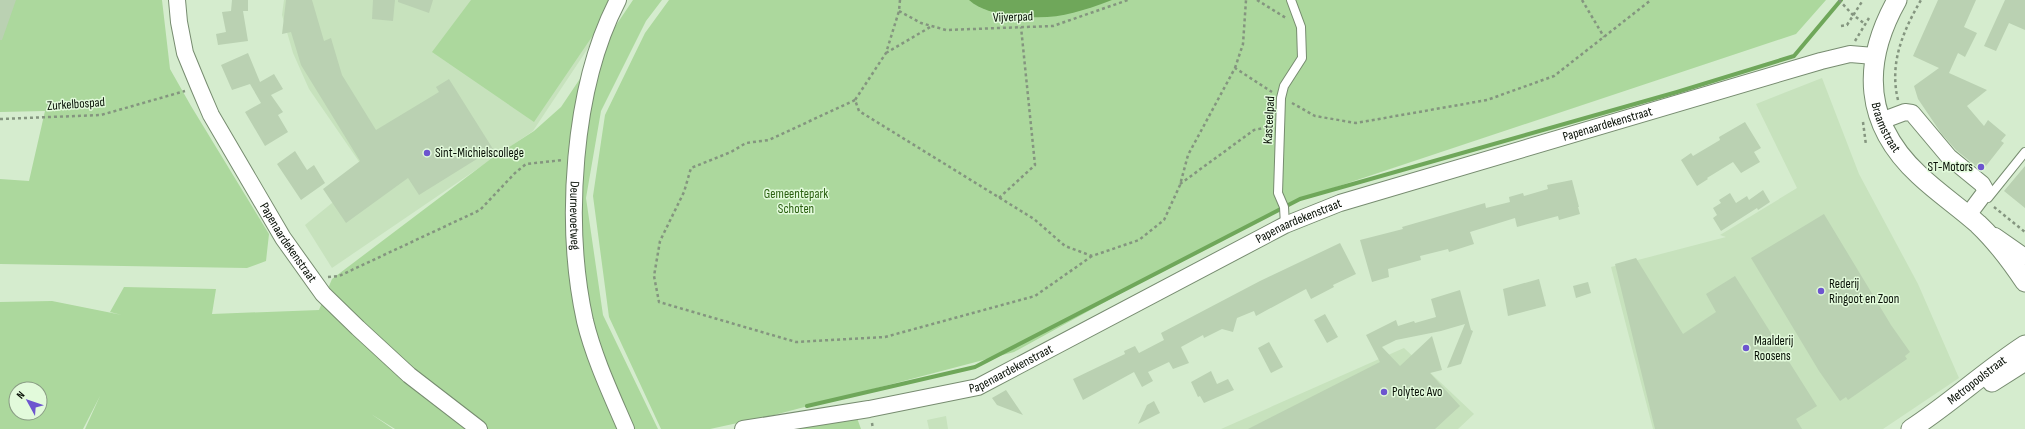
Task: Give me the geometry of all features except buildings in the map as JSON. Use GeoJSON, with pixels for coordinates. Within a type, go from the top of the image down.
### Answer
{"type":"FeatureCollection","features":[{"type":"Feature","properties":{"kind":"street","name":"Papenaardekenstraat"},"geometry":{"type":"LineString","coordinates":[[177,0],[179,22],[185,53],[199,88],[211,114],[283,238],[323,294],[409,375],[479,429]]}},
{"type":"Feature","properties":{"kind":"street","name":"Deurnevoetweg"},"geometry":{"type":"LineString","coordinates":[[618,0],[610,16],[594,59],[584,108],[575,188],[575,253],[586,322],[606,382],[626,429]]}},
{"type":"Feature","properties":{"kind":"street","name":"Braamstraat"},"geometry":{"type":"LineString","coordinates":[[1896,0],[1881,33],[1874,56],[1872,74],[1874,95],[1881,121],[1890,140],[1904,159],[1920,176],[1972,219],[2025,257]]}},
{"type":"Feature","properties":{"kind":"street","name":"Papenaardekenstraat"},"geometry":{"type":"LineString","coordinates":[[743,429],[869,409],[978,386],[1284,221],[1412,181],[1756,79],[1850,54],[1874,56]]}},
{"type":"Feature","properties":{"kind":"street"},"geometry":{"type":"LineString","coordinates":[[1881,121],[1905,112],[1912,113],[1949,157],[1982,184],[1986,191],[1972,219]]}},
{"type":"Feature","properties":{"kind":"street","name":"Braamstraat"},"geometry":{"type":"LineString","coordinates":[[1972,219],[1995,241],[2025,282]]}},
{"type":"Feature","properties":{"kind":"street","name":"Metropoolstraat"},"geometry":{"type":"LineString","coordinates":[[1911,429],[2021,353],[2025,338]]}},
{"type":"Feature","properties":{"kind":"lane","name":"Kasteelpad"},"geometry":{"type":"LineString","coordinates":[[1284,221],[1284,207],[1278,193],[1281,98],[1284,86],[1302,58],[1301,28],[1291,0]]}},
{"type":"Feature","properties":{"kind":"lane"},"geometry":{"type":"LineString","coordinates":[[1972,219],[2025,152]]}},
{"type":"Feature","properties":{"kind":"path"},"geometry":{"type":"LineString","coordinates":[[900,0],[899,11],[886,53],[855,100],[769,140],[746,143],[731,152],[691,168],[684,192],[660,241],[654,276],[659,302],[796,342],[885,337],[1035,296],[1092,256],[1140,240],[1164,220],[1180,185],[1188,155],[1235,68],[1243,44],[1246,0]]}},
{"type":"Feature","properties":{"kind":"path","name":"Vijverpad"},"geometry":{"type":"LineString","coordinates":[[899,11],[921,23],[946,30],[1053,26],[1128,0]]}},
{"type":"Feature","properties":{"kind":"path"},"geometry":{"type":"LineString","coordinates":[[1257,0],[1301,28]]}},
{"type":"Feature","properties":{"kind":"path"},"geometry":{"type":"LineString","coordinates":[[1582,0],[1604,37]]}},
{"type":"Feature","properties":{"kind":"path"},"geometry":{"type":"LineString","coordinates":[[1235,68],[1281,98],[1315,116],[1356,123],[1487,100],[1554,76],[1651,0]]}},
{"type":"Feature","properties":{"kind":"path"},"geometry":{"type":"LineString","coordinates":[[1839,0],[1853,15],[1865,24]]}},
{"type":"Feature","properties":{"kind":"path"},"geometry":{"type":"LineString","coordinates":[[1841,26],[1847,25],[1864,0]]}},
{"type":"Feature","properties":{"kind":"path"},"geometry":{"type":"LineString","coordinates":[[1895,66],[1903,36],[1921,0]]}},
{"type":"Feature","properties":{"kind":"path"},"geometry":{"type":"LineString","coordinates":[[1850,54],[1853,44],[1869,17]]}},
{"type":"Feature","properties":{"kind":"path"},"geometry":{"type":"LineString","coordinates":[[886,53],[932,26]]}},
{"type":"Feature","properties":{"kind":"path"},"geometry":{"type":"LineString","coordinates":[[999,198],[1035,165],[1021,27]]}},
{"type":"Feature","properties":{"kind":"path","name":"Zurkelbospad"},"geometry":{"type":"LineString","coordinates":[[0,119],[101,115],[199,88]]}},
{"type":"Feature","properties":{"kind":"path"},"geometry":{"type":"LineString","coordinates":[[855,100],[860,111],[1034,219],[1065,246],[1092,256]]}},
{"type":"Feature","properties":{"kind":"path"},"geometry":{"type":"LineString","coordinates":[[1180,185],[1254,130],[1280,125]]}},
{"type":"Feature","properties":{"kind":"path"},"geometry":{"type":"LineString","coordinates":[[312,278],[339,276],[480,210],[515,173],[526,164],[578,158]]}},
{"type":"Feature","properties":{"kind":"shaded area","name":"Sint-Michielscollege"},"geometry":{"type":"Polygon","coordinates":[[[284,0],[620,0],[533,131],[332,268],[305,225],[369,176],[309,89],[293,53],[282,15],[284,0]]]}},
{"type":"Feature","properties":{"kind":"shaded area"},"geometry":{"type":"Polygon","coordinates":[[[969,0],[1112,0],[1073,13],[1050,17],[1024,17],[983,9],[969,0]]]}},
{"type":"Feature","properties":{"kind":"shaded area"},"geometry":{"type":"Polygon","coordinates":[[[1822,78],[1859,174],[1918,284],[1959,378],[1883,429],[1653,429],[1611,267],[1726,237],[1720,235],[1797,188],[1756,104],[1822,78]]]}},
{"type":"Feature","properties":{"kind":"shaded area","name":"Polytec Avo"},"geometry":{"type":"Polygon","coordinates":[[[1404,348],[1474,414],[1458,429],[1221,429],[1404,348]]]}},
{"type":"Feature","properties":{"kind":"shaded area"},"geometry":{"type":"Polygon","coordinates":[[[946,416],[948,429],[929,429],[927,420],[946,416]]]}},
{"type":"Feature","properties":{"kind":"green space"},"geometry":{"type":"Polygon","coordinates":[[[0,0],[162,0],[170,69],[269,234],[266,261],[247,268],[0,264],[0,179],[29,181],[45,111],[0,112],[0,0]]]}},
{"type":"Feature","properties":{"kind":"green space"},"geometry":{"type":"Polygon","coordinates":[[[471,0],[617,0],[534,122],[432,52],[471,0]]]}},
{"type":"Feature","properties":{"kind":"green space"},"geometry":{"type":"Polygon","coordinates":[[[633,0],[662,0],[646,21],[601,111],[586,198],[603,315],[658,429],[395,429],[371,414],[393,429],[85,429],[100,396],[83,429],[0,429],[0,302],[52,301],[122,315],[110,312],[124,287],[216,289],[212,314],[319,310],[332,279],[492,158],[534,131],[561,107],[633,0]]]}},
{"type":"Feature","properties":{"kind":"green space","name":"Gemeentepark Schoten"},"geometry":{"type":"Polygon","coordinates":[[[669,0],[1826,0],[1796,34],[1300,199],[1185,258],[1014,352],[774,415],[710,429],[661,429],[609,317],[593,196],[605,115],[645,33],[669,0]]]}},
{"type":"Feature","properties":{"kind":"green space"},"geometry":{"type":"Polygon","coordinates":[[[857,418],[861,429],[767,429],[857,418]]]}},
{"type":"Feature","properties":{"kind":"waterway"},"geometry":{"type":"LineString","coordinates":[[807,406],[975,367],[1300,199],[1677,92],[1794,56],[1841,0]]}},
{"type":"Feature","properties":{"kind":"place","name":"Sint-Michielscollege"},"geometry":{"type":"Point","coordinates":[427,153]}},
{"type":"Feature","properties":{"kind":"place","name":"ST-Motors"},"geometry":{"type":"Point","coordinates":[1981,167]}},
{"type":"Feature","properties":{"kind":"place","name":"Rederij Ringoot en Zoon"},"geometry":{"type":"Point","coordinates":[1821,291]}},
{"type":"Feature","properties":{"kind":"place","name":"Maalderij Roosens"},"geometry":{"type":"Point","coordinates":[1746,348]}},
{"type":"Feature","properties":{"kind":"place","name":"Polytec Avo"},"geometry":{"type":"Point","coordinates":[1384,392]}}]}
